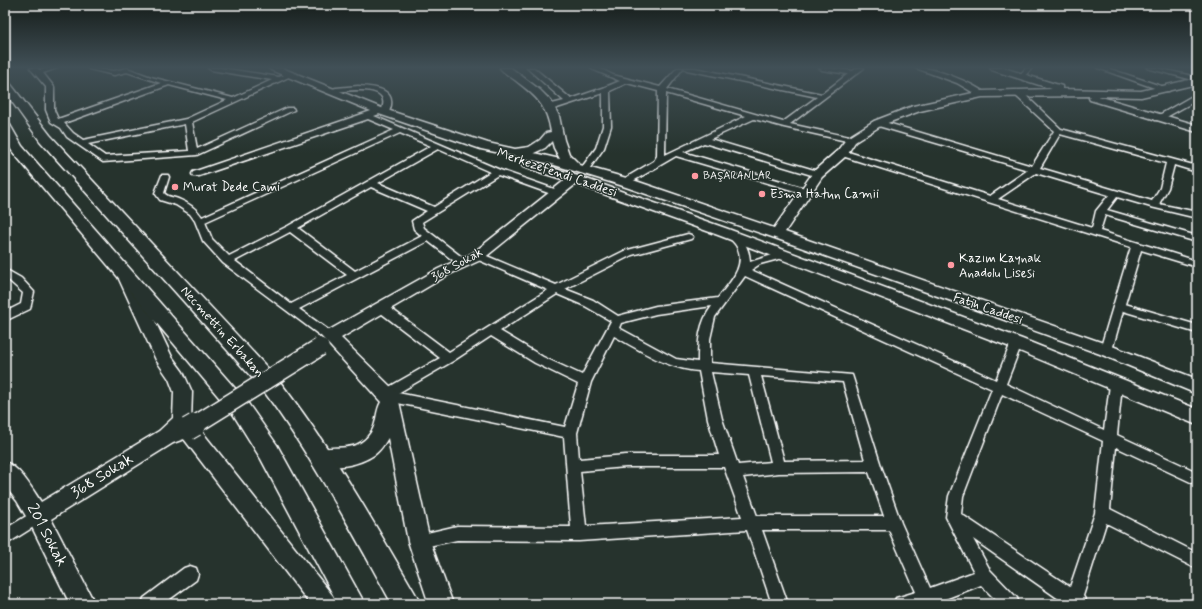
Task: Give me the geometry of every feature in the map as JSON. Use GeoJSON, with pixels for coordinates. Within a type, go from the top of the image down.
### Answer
{"type":"FeatureCollection","features":[{"type":"Feature","properties":{"kind":"main road","name":"Necmettin Erbakan"},"geometry":{"type":"LineString","coordinates":[[14,96],[45,138],[270,384],[298,421],[321,457],[407,604]]}},
{"type":"Feature","properties":{"kind":"main road","name":"Merkezefendi Caddesi"},"geometry":{"type":"LineString","coordinates":[[343,96],[485,146],[576,175],[782,255]]}},
{"type":"Feature","properties":{"kind":"main road"},"geometry":{"type":"LineString","coordinates":[[538,96],[552,112],[554,158]]}},
{"type":"Feature","properties":{"kind":"main road"},"geometry":{"type":"LineString","coordinates":[[732,235],[764,237],[777,234],[818,174],[842,153],[851,140],[878,123],[917,108],[971,96]]}},
{"type":"Feature","properties":{"kind":"main road"},"geometry":{"type":"LineString","coordinates":[[1088,96],[1197,129]]}},
{"type":"Feature","properties":{"kind":"main road"},"geometry":{"type":"LineString","coordinates":[[1122,107],[1137,96]]}},
{"type":"Feature","properties":{"kind":"main road"},"geometry":{"type":"LineString","coordinates":[[552,112],[550,136],[554,158]]}},
{"type":"Feature","properties":{"kind":"main road"},"geometry":{"type":"LineString","coordinates":[[7,135],[244,414],[269,452],[352,604]]}},
{"type":"Feature","properties":{"kind":"main road"},"geometry":{"type":"LineString","coordinates":[[510,154],[542,146],[550,136]]}},
{"type":"Feature","properties":{"kind":"main road","name":"Merkezefendi Caddesi"},"geometry":{"type":"LineString","coordinates":[[510,154],[554,158],[576,175],[625,182],[777,234]]}},
{"type":"Feature","properties":{"kind":"main road","name":"368 Sokak"},"geometry":{"type":"LineString","coordinates":[[38,516],[321,342],[443,272],[478,256],[557,193],[576,175]]}},
{"type":"Feature","properties":{"kind":"main road"},"geometry":{"type":"LineString","coordinates":[[748,224],[771,224],[788,219]]}},
{"type":"Feature","properties":{"kind":"main road"},"geometry":{"type":"LineString","coordinates":[[788,219],[790,228],[801,243]]}},
{"type":"Feature","properties":{"kind":"main road"},"geometry":{"type":"LineString","coordinates":[[777,234],[789,249],[810,265]]}},
{"type":"Feature","properties":{"kind":"main road","name":"Fatih Caddesi"},"geometry":{"type":"LineString","coordinates":[[777,234],[1106,350],[1197,387]]}},
{"type":"Feature","properties":{"kind":"main road","name":"Fatih Caddesi"},"geometry":{"type":"LineString","coordinates":[[782,255],[1016,342],[1116,385],[1197,417]]}},
{"type":"Feature","properties":{"kind":"main road"},"geometry":{"type":"LineString","coordinates":[[123,271],[165,360],[177,377],[183,392],[185,425],[325,604]]}},
{"type":"Feature","properties":{"kind":"main road"},"geometry":{"type":"LineString","coordinates":[[321,342],[387,396],[400,446],[419,541],[441,604]]}},
{"type":"Feature","properties":{"kind":"main road"},"geometry":{"type":"LineString","coordinates":[[321,457],[350,457],[359,454],[372,446],[384,426],[387,396]]}},
{"type":"Feature","properties":{"kind":"main road","name":"201 Sokak"},"geometry":{"type":"LineString","coordinates":[[5,471],[24,494],[38,516],[83,604]]}},
{"type":"Feature","properties":{"kind":"street"},"geometry":{"type":"LineString","coordinates":[[50,96],[50,110],[54,120],[64,126],[70,135],[103,159],[194,153],[290,110]]}},
{"type":"Feature","properties":{"kind":"street"},"geometry":{"type":"LineString","coordinates":[[58,122],[130,96]]}},
{"type":"Feature","properties":{"kind":"street"},"geometry":{"type":"LineString","coordinates":[[221,96],[234,100]]}},
{"type":"Feature","properties":{"kind":"street"},"geometry":{"type":"LineString","coordinates":[[82,143],[125,132],[188,121],[242,96]]}},
{"type":"Feature","properties":{"kind":"street"},"geometry":{"type":"LineString","coordinates":[[196,174],[382,111],[388,106],[386,96]]}},
{"type":"Feature","properties":{"kind":"street"},"geometry":{"type":"LineString","coordinates":[[564,96],[569,101]]}},
{"type":"Feature","properties":{"kind":"street"},"geometry":{"type":"LineString","coordinates":[[552,112],[569,101],[584,96]]}},
{"type":"Feature","properties":{"kind":"street"},"geometry":{"type":"LineString","coordinates":[[576,175],[600,148],[606,126],[606,96]]}},
{"type":"Feature","properties":{"kind":"street"},"geometry":{"type":"LineString","coordinates":[[658,162],[661,156],[662,96]]}},
{"type":"Feature","properties":{"kind":"street"},"geometry":{"type":"LineString","coordinates":[[684,96],[784,125],[851,140]]}},
{"type":"Feature","properties":{"kind":"street"},"geometry":{"type":"LineString","coordinates":[[784,125],[822,96]]}},
{"type":"Feature","properties":{"kind":"street"},"geometry":{"type":"LineString","coordinates":[[1022,96],[1058,131],[1197,169]]}},
{"type":"Feature","properties":{"kind":"street"},"geometry":{"type":"LineString","coordinates":[[1158,118],[1197,97]]}},
{"type":"Feature","properties":{"kind":"street"},"geometry":{"type":"LineString","coordinates":[[368,116],[497,172],[557,193]]}},
{"type":"Feature","properties":{"kind":"street"},"geometry":{"type":"LineString","coordinates":[[625,182],[658,162],[753,116]]}},
{"type":"Feature","properties":{"kind":"street"},"geometry":{"type":"LineString","coordinates":[[188,121],[194,153]]}},
{"type":"Feature","properties":{"kind":"street"},"geometry":{"type":"LineString","coordinates":[[878,123],[1154,205],[1197,215]]}},
{"type":"Feature","properties":{"kind":"street"},"geometry":{"type":"LineString","coordinates":[[200,221],[400,130]]}},
{"type":"Feature","properties":{"kind":"street"},"geometry":{"type":"LineString","coordinates":[[990,200],[1035,169],[1058,131]]}},
{"type":"Feature","properties":{"kind":"street"},"geometry":{"type":"LineString","coordinates":[[704,140],[818,174]]}},
{"type":"Feature","properties":{"kind":"street"},"geometry":{"type":"LineString","coordinates":[[227,260],[291,228],[438,146]]}},
{"type":"Feature","properties":{"kind":"street"},"geometry":{"type":"LineString","coordinates":[[676,153],[805,191]]}},
{"type":"Feature","properties":{"kind":"street"},"geometry":{"type":"LineString","coordinates":[[842,153],[1197,264]]}},
{"type":"Feature","properties":{"kind":"street"},"geometry":{"type":"LineString","coordinates":[[1154,205],[1164,188],[1170,162]]}},
{"type":"Feature","properties":{"kind":"street"},"geometry":{"type":"LineString","coordinates":[[463,264],[419,229],[417,221],[497,172]]}},
{"type":"Feature","properties":{"kind":"street"},"geometry":{"type":"LineString","coordinates":[[166,177],[159,193],[163,198],[178,201],[190,209],[200,221],[206,240],[227,260],[292,308],[321,342]]}},
{"type":"Feature","properties":{"kind":"street"},"geometry":{"type":"LineString","coordinates":[[372,184],[434,210]]}},
{"type":"Feature","properties":{"kind":"street"},"geometry":{"type":"LineString","coordinates":[[1095,233],[1101,211],[1115,193]]}},
{"type":"Feature","properties":{"kind":"street"},"geometry":{"type":"LineString","coordinates":[[1101,211],[1197,239]]}},
{"type":"Feature","properties":{"kind":"street"},"geometry":{"type":"LineString","coordinates":[[291,228],[354,275]]}},
{"type":"Feature","properties":{"kind":"street"},"geometry":{"type":"LineString","coordinates":[[732,235],[745,253],[746,261],[743,271]]}},
{"type":"Feature","properties":{"kind":"street"},"geometry":{"type":"LineString","coordinates":[[292,308],[429,236]]}},
{"type":"Feature","properties":{"kind":"street"},"geometry":{"type":"LineString","coordinates":[[387,396],[450,358],[556,290],[628,253],[688,237]]}},
{"type":"Feature","properties":{"kind":"street"},"geometry":{"type":"LineString","coordinates":[[1106,350],[1137,245]]}},
{"type":"Feature","properties":{"kind":"street"},"geometry":{"type":"LineString","coordinates":[[780,604],[716,419],[704,368],[704,339],[710,316],[743,271],[756,262],[782,255]]}},
{"type":"Feature","properties":{"kind":"street"},"geometry":{"type":"LineString","coordinates":[[478,256],[589,303],[615,325],[672,362],[686,366],[704,368],[848,378],[874,466],[894,523],[926,598]]}},
{"type":"Feature","properties":{"kind":"street"},"geometry":{"type":"LineString","coordinates":[[743,271],[998,386],[1197,479]]}},
{"type":"Feature","properties":{"kind":"street"},"geometry":{"type":"LineString","coordinates":[[5,272],[17,280],[29,292],[26,306],[5,317]]}},
{"type":"Feature","properties":{"kind":"street"},"geometry":{"type":"LineString","coordinates":[[580,534],[570,433],[585,382],[615,325],[634,315],[681,305],[721,301]]}},
{"type":"Feature","properties":{"kind":"street"},"geometry":{"type":"LineString","coordinates":[[1118,306],[1197,329]]}},
{"type":"Feature","properties":{"kind":"street"},"geometry":{"type":"LineString","coordinates":[[382,307],[450,358]]}},
{"type":"Feature","properties":{"kind":"street"},"geometry":{"type":"LineString","coordinates":[[491,331],[539,360],[585,382]]}},
{"type":"Feature","properties":{"kind":"street"},"geometry":{"type":"LineString","coordinates":[[1011,604],[984,576],[953,517],[956,496],[1016,342]]}},
{"type":"Feature","properties":{"kind":"street"},"geometry":{"type":"LineString","coordinates":[[754,372],[779,467]]}},
{"type":"Feature","properties":{"kind":"street"},"geometry":{"type":"LineString","coordinates":[[953,517],[1077,602],[1102,513],[1116,385]]}},
{"type":"Feature","properties":{"kind":"street"},"geometry":{"type":"LineString","coordinates":[[387,396],[570,433]]}},
{"type":"Feature","properties":{"kind":"street"},"geometry":{"type":"LineString","coordinates":[[573,466],[626,461],[779,467],[874,466]]}},
{"type":"Feature","properties":{"kind":"street"},"geometry":{"type":"LineString","coordinates":[[1102,513],[1197,561]]}},
{"type":"Feature","properties":{"kind":"street"},"geometry":{"type":"LineString","coordinates":[[5,538],[38,516]]}},
{"type":"Feature","properties":{"kind":"street"},"geometry":{"type":"LineString","coordinates":[[419,541],[457,533],[580,534],[752,523],[894,523]]}},
{"type":"Feature","properties":{"kind":"street"},"geometry":{"type":"LineString","coordinates":[[150,604],[190,574]]}},
{"type":"Feature","properties":{"kind":"street"},"geometry":{"type":"LineString","coordinates":[[902,604],[926,598],[984,576]]}},
{"type":"Feature","properties":{"kind":"place","name":"BAŞARANLAR"},"geometry":{"type":"Point","coordinates":[695,176]}},
{"type":"Feature","properties":{"kind":"place","name":"Murat Dede Cami"},"geometry":{"type":"Point","coordinates":[175,187]}},
{"type":"Feature","properties":{"kind":"place","name":"Esma Hatun Camii"},"geometry":{"type":"Point","coordinates":[762,194]}},
{"type":"Feature","properties":{"kind":"place","name":"Kazım Kaynak Anadolu Lisesi"},"geometry":{"type":"Point","coordinates":[951,265]}}]}
